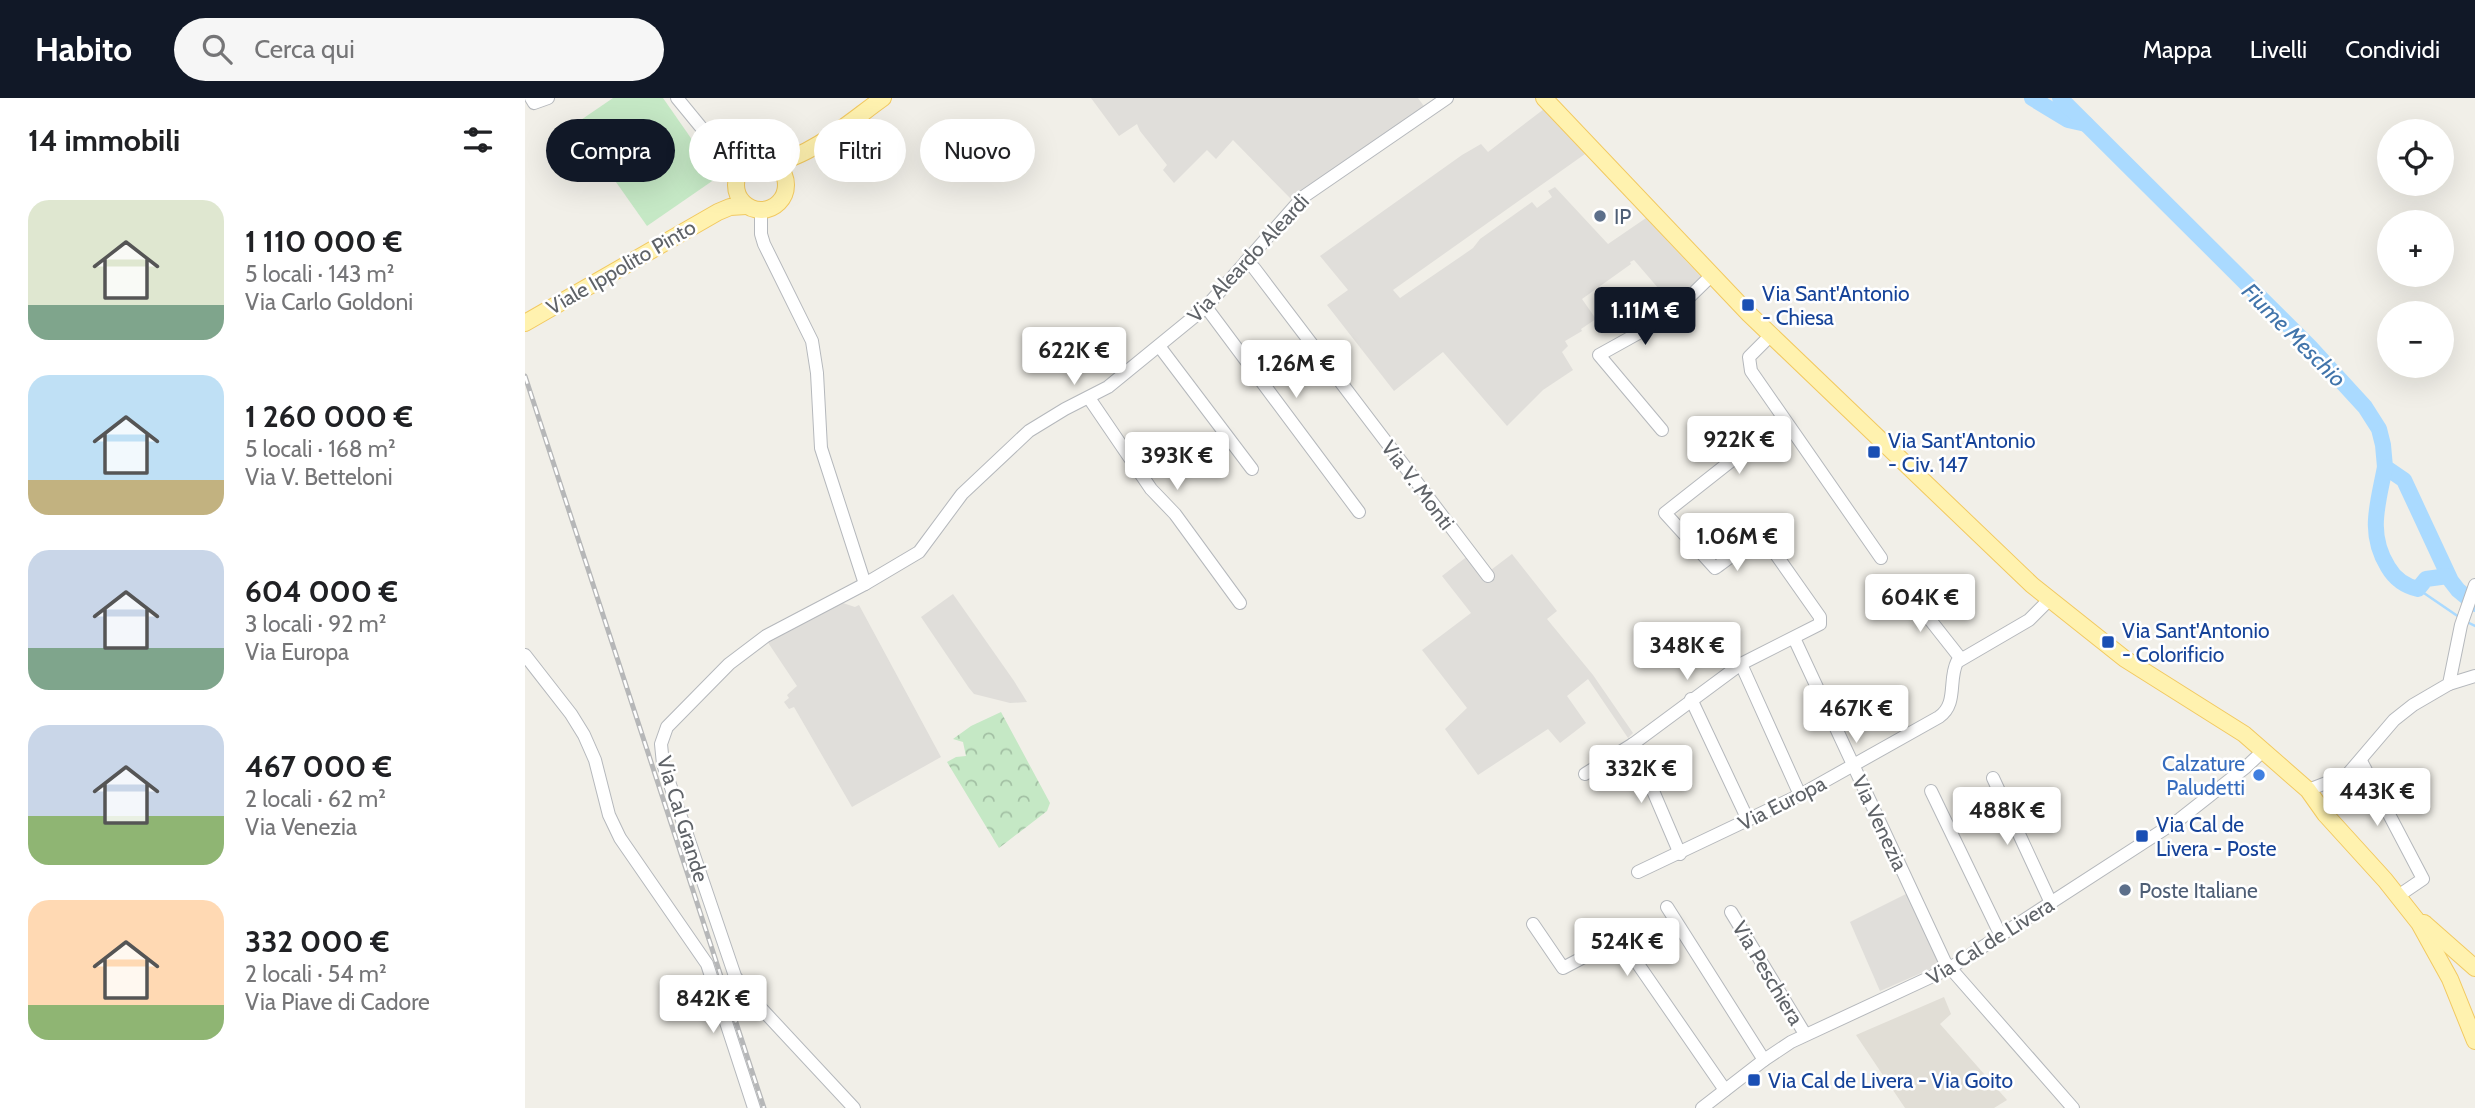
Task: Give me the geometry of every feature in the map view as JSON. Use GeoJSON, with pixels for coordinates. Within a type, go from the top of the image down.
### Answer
{"type":"FeatureCollection","features":[{"type":"Feature","properties":{"kind":"main road"},"geometry":{"type":"LineString","coordinates":[[800,154],[883,98]]}},
{"type":"Feature","properties":{"kind":"main road"},"geometry":{"type":"LineString","coordinates":[[1544,98],[1771,335],[2049,600],[2141,670],[2227,722],[2264,750],[2308,790],[2325,814],[2411,913],[2441,960],[2475,1041]]}},
{"type":"Feature","properties":{"kind":"main road"},"geometry":{"type":"LineString","coordinates":[[800,159],[809,150]]}},
{"type":"Feature","properties":{"kind":"main road"},"geometry":{"type":"LineString","coordinates":[[737,182],[740,200],[753,208],[776,205],[785,192],[785,182]]}},
{"type":"Feature","properties":{"kind":"main road","name":"Viale Ippolito Pinto"},"geometry":{"type":"LineString","coordinates":[[718,212],[736,190]]}},
{"type":"Feature","properties":{"kind":"main road","name":"Viale Ippolito Pinto"},"geometry":{"type":"LineString","coordinates":[[525,323],[718,212],[730,207],[753,208]]}},
{"type":"Feature","properties":{"kind":"main road"},"geometry":{"type":"LineString","coordinates":[[2411,913],[2475,968]]}},
{"type":"Feature","properties":{"kind":"street"},"geometry":{"type":"LineString","coordinates":[[531,98],[534,103],[548,98]]}},
{"type":"Feature","properties":{"kind":"street"},"geometry":{"type":"LineString","coordinates":[[677,98],[694,119]]}},
{"type":"Feature","properties":{"kind":"street","name":"Via Aleardo Aleardi"},"geometry":{"type":"LineString","coordinates":[[865,584],[919,552],[962,494],[1029,431],[1065,408],[1108,387],[1206,307],[1308,192],[1447,98]]}},
{"type":"Feature","properties":{"kind":"street"},"geometry":{"type":"LineString","coordinates":[[753,208],[764,244],[806,325],[815,351],[821,448],[865,584]]}},
{"type":"Feature","properties":{"kind":"street","name":"Via V. Monti"},"geometry":{"type":"LineString","coordinates":[[1247,261],[1487,576]]}},
{"type":"Feature","properties":{"kind":"street"},"geometry":{"type":"LineString","coordinates":[[1662,430],[1599,355],[1680,309],[1712,275]]}},
{"type":"Feature","properties":{"kind":"street"},"geometry":{"type":"LineString","coordinates":[[1206,307],[1359,512]]}},
{"type":"Feature","properties":{"kind":"street"},"geometry":{"type":"LineString","coordinates":[[1771,335],[1749,356],[1749,366],[1783,420],[1881,558]]}},
{"type":"Feature","properties":{"kind":"street"},"geometry":{"type":"LineString","coordinates":[[1159,346],[1252,469]]}},
{"type":"Feature","properties":{"kind":"street"},"geometry":{"type":"LineString","coordinates":[[1090,398],[1151,489],[1175,513],[1240,603]]}},
{"type":"Feature","properties":{"kind":"street"},"geometry":{"type":"LineString","coordinates":[[1585,774],[1633,744],[1741,664],[1820,624],[1820,617],[1770,546],[1754,543],[1715,568],[1665,513],[1783,420]]}},
{"type":"Feature","properties":{"kind":"street","name":"Via Cal Grande"},"geometry":{"type":"LineString","coordinates":[[854,1108],[745,991],[735,976],[660,748],[664,732],[670,723],[729,664],[772,633],[865,584]]}},
{"type":"Feature","properties":{"kind":"street"},"geometry":{"type":"LineString","coordinates":[[1905,588],[1961,659],[2029,620],[2049,600]]}},
{"type":"Feature","properties":{"kind":"street"},"geometry":{"type":"LineString","coordinates":[[2449,684],[2462,621],[2473,588]]}},
{"type":"Feature","properties":{"kind":"street","name":"Via Venezia"},"geometry":{"type":"LineString","coordinates":[[1794,638],[1945,962],[2073,1108]]}},
{"type":"Feature","properties":{"kind":"street"},"geometry":{"type":"LineString","coordinates":[[525,654],[585,735],[595,760],[609,815],[620,838],[707,964],[754,1108]]}},
{"type":"Feature","properties":{"kind":"street","name":"Via Europa"},"geometry":{"type":"LineString","coordinates":[[1638,872],[1800,795],[1944,713],[1950,704],[1955,666],[1961,659]]}},
{"type":"Feature","properties":{"kind":"street"},"geometry":{"type":"LineString","coordinates":[[1741,664],[1800,795]]}},
{"type":"Feature","properties":{"kind":"street"},"geometry":{"type":"LineString","coordinates":[[2308,790],[2347,775],[2393,720],[2413,705],[2449,684],[2475,676]]}},
{"type":"Feature","properties":{"kind":"street"},"geometry":{"type":"LineString","coordinates":[[1692,699],[1748,820]]}},
{"type":"Feature","properties":{"kind":"street"},"geometry":{"type":"LineString","coordinates":[[1633,744],[1680,854]]}},
{"type":"Feature","properties":{"kind":"street","name":"Via Cal de Livera"},"geometry":{"type":"LineString","coordinates":[[1702,1108],[1764,1060],[1805,1034],[1950,968],[2001,936],[2190,812],[2264,750]]}},
{"type":"Feature","properties":{"kind":"street"},"geometry":{"type":"LineString","coordinates":[[2361,761],[2423,879],[2398,896]]}},
{"type":"Feature","properties":{"kind":"street"},"geometry":{"type":"LineString","coordinates":[[1993,778],[2051,903]]}},
{"type":"Feature","properties":{"kind":"street"},"geometry":{"type":"LineString","coordinates":[[1931,791],[2001,936]]}},
{"type":"Feature","properties":{"kind":"street"},"geometry":{"type":"LineString","coordinates":[[1667,907],[1764,1060]]}},
{"type":"Feature","properties":{"kind":"street","name":"Via Peschiera"},"geometry":{"type":"LineString","coordinates":[[1731,912],[1805,1034]]}},
{"type":"Feature","properties":{"kind":"street"},"geometry":{"type":"LineString","coordinates":[[1533,924],[1563,968],[1620,938],[1725,1090]]}},
{"type":"Feature","properties":{"kind":"shaded area"},"geometry":{"type":"Polygon","coordinates":[[[1091,98],[1418,98],[1426,109],[1291,199],[1233,140],[1216,159],[1207,150],[1174,183],[1163,170],[1167,165],[1137,124],[1119,136],[1091,98]]]}},
{"type":"Feature","properties":{"kind":"shaded area"},"geometry":{"type":"Polygon","coordinates":[[[1544,109],[1585,154],[1393,290],[1400,298],[1473,248],[1480,239],[1532,202],[1537,208],[1552,197],[1548,191],[1555,187],[1608,244],[1646,218],[1705,281],[1689,297],[1683,291],[1671,303],[1634,260],[1630,262],[1631,264],[1582,299],[1596,319],[1565,341],[1568,346],[1562,352],[1573,370],[1543,390],[1507,426],[1443,352],[1394,391],[1327,305],[1348,290],[1320,256],[1462,155],[1481,144],[1488,152],[1544,109]]]}},
{"type":"Feature","properties":{"kind":"shaded area"},"geometry":{"type":"Polygon","coordinates":[[[1512,554],[1557,611],[1547,619],[1593,675],[1633,733],[1628,738],[1588,679],[1567,696],[1586,723],[1560,743],[1548,729],[1478,775],[1445,729],[1467,708],[1422,650],[1471,613],[1442,576],[1469,555],[1483,576],[1512,554]]]}},
{"type":"Feature","properties":{"kind":"shaded area"},"geometry":{"type":"Polygon","coordinates":[[[953,594],[1027,702],[1010,703],[974,694],[969,688],[921,617],[953,594]]]}},
{"type":"Feature","properties":{"kind":"shaded area"},"geometry":{"type":"Polygon","coordinates":[[[840,602],[855,607],[859,605],[941,757],[852,807],[794,707],[789,709],[784,702],[797,686],[767,641],[840,602]]]}},
{"type":"Feature","properties":{"kind":"shaded area"},"geometry":{"type":"Polygon","coordinates":[[[1910,892],[1939,960],[1938,964],[1880,991],[1850,922],[1910,892]]]}},
{"type":"Feature","properties":{"kind":"shaded area"},"geometry":{"type":"Polygon","coordinates":[[[1944,997],[1951,1014],[1940,1024],[2007,1100],[1994,1108],[1905,1108],[1856,1035],[1944,997]]]}},
{"type":"Feature","properties":{"kind":"green space"},"geometry":{"type":"Polygon","coordinates":[[[613,98],[663,98],[689,135],[689,182],[711,182],[647,226],[616,182],[675,182],[675,119],[582,119],[613,98]]]}},
{"type":"Feature","properties":{"kind":"green space"},"geometry":{"type":"Polygon","coordinates":[[[1001,712],[1050,803],[1047,811],[999,848],[947,762],[966,756],[963,742],[953,739],[971,726],[1001,712]]]}},
{"type":"Feature","properties":{"kind":"waterway"},"geometry":{"type":"LineString","coordinates":[[2032,98],[2068,120],[2086,124]]}},
{"type":"Feature","properties":{"kind":"waterway","name":"Fiume Meschio"},"geometry":{"type":"LineString","coordinates":[[2060,98],[2310,347],[2365,407],[2379,429],[2385,467],[2404,480],[2451,581],[2475,604]]}},
{"type":"Feature","properties":{"kind":"waterway"},"geometry":{"type":"LineString","coordinates":[[2385,467],[2377,506],[2376,530],[2388,567],[2401,581],[2418,589],[2426,579],[2448,576]]}},
{"type":"Feature","properties":{"kind":"waterway"},"geometry":{"type":"LineString","coordinates":[[2418,589],[2459,617]]}},
{"type":"Feature","properties":{"kind":"waterway"},"geometry":{"type":"LineString","coordinates":[[2467,622],[2475,626]]}},
{"type":"Feature","properties":{"kind":"railway"},"geometry":{"type":"LineString","coordinates":[[525,376],[764,1108]]}},
{"type":"Feature","properties":{"kind":"place","name":"IP"},"geometry":{"type":"Point","coordinates":[1600,216]}},
{"type":"Feature","properties":{"kind":"place","name":"Via Sant'Antonio - Chiesa"},"geometry":{"type":"Point","coordinates":[1748,305]}},
{"type":"Feature","properties":{"kind":"place","name":"Via Sant'Antonio - Civ. 147"},"geometry":{"type":"Point","coordinates":[1874,452]}},
{"type":"Feature","properties":{"kind":"place","name":"Via Sant'Antonio - Colorificio"},"geometry":{"type":"Point","coordinates":[2108,642]}},
{"type":"Feature","properties":{"kind":"place","name":"Calzature Paludetti"},"geometry":{"type":"Point","coordinates":[2259,775]}},
{"type":"Feature","properties":{"kind":"place","name":"Via Cal de Livera - Poste"},"geometry":{"type":"Point","coordinates":[2142,836]}},
{"type":"Feature","properties":{"kind":"place","name":"Poste Italiane"},"geometry":{"type":"Point","coordinates":[2125,890]}},
{"type":"Feature","properties":{"kind":"place","name":"Via Cal de Livera - Via Goito"},"geometry":{"type":"Point","coordinates":[1754,1080]}}]}
